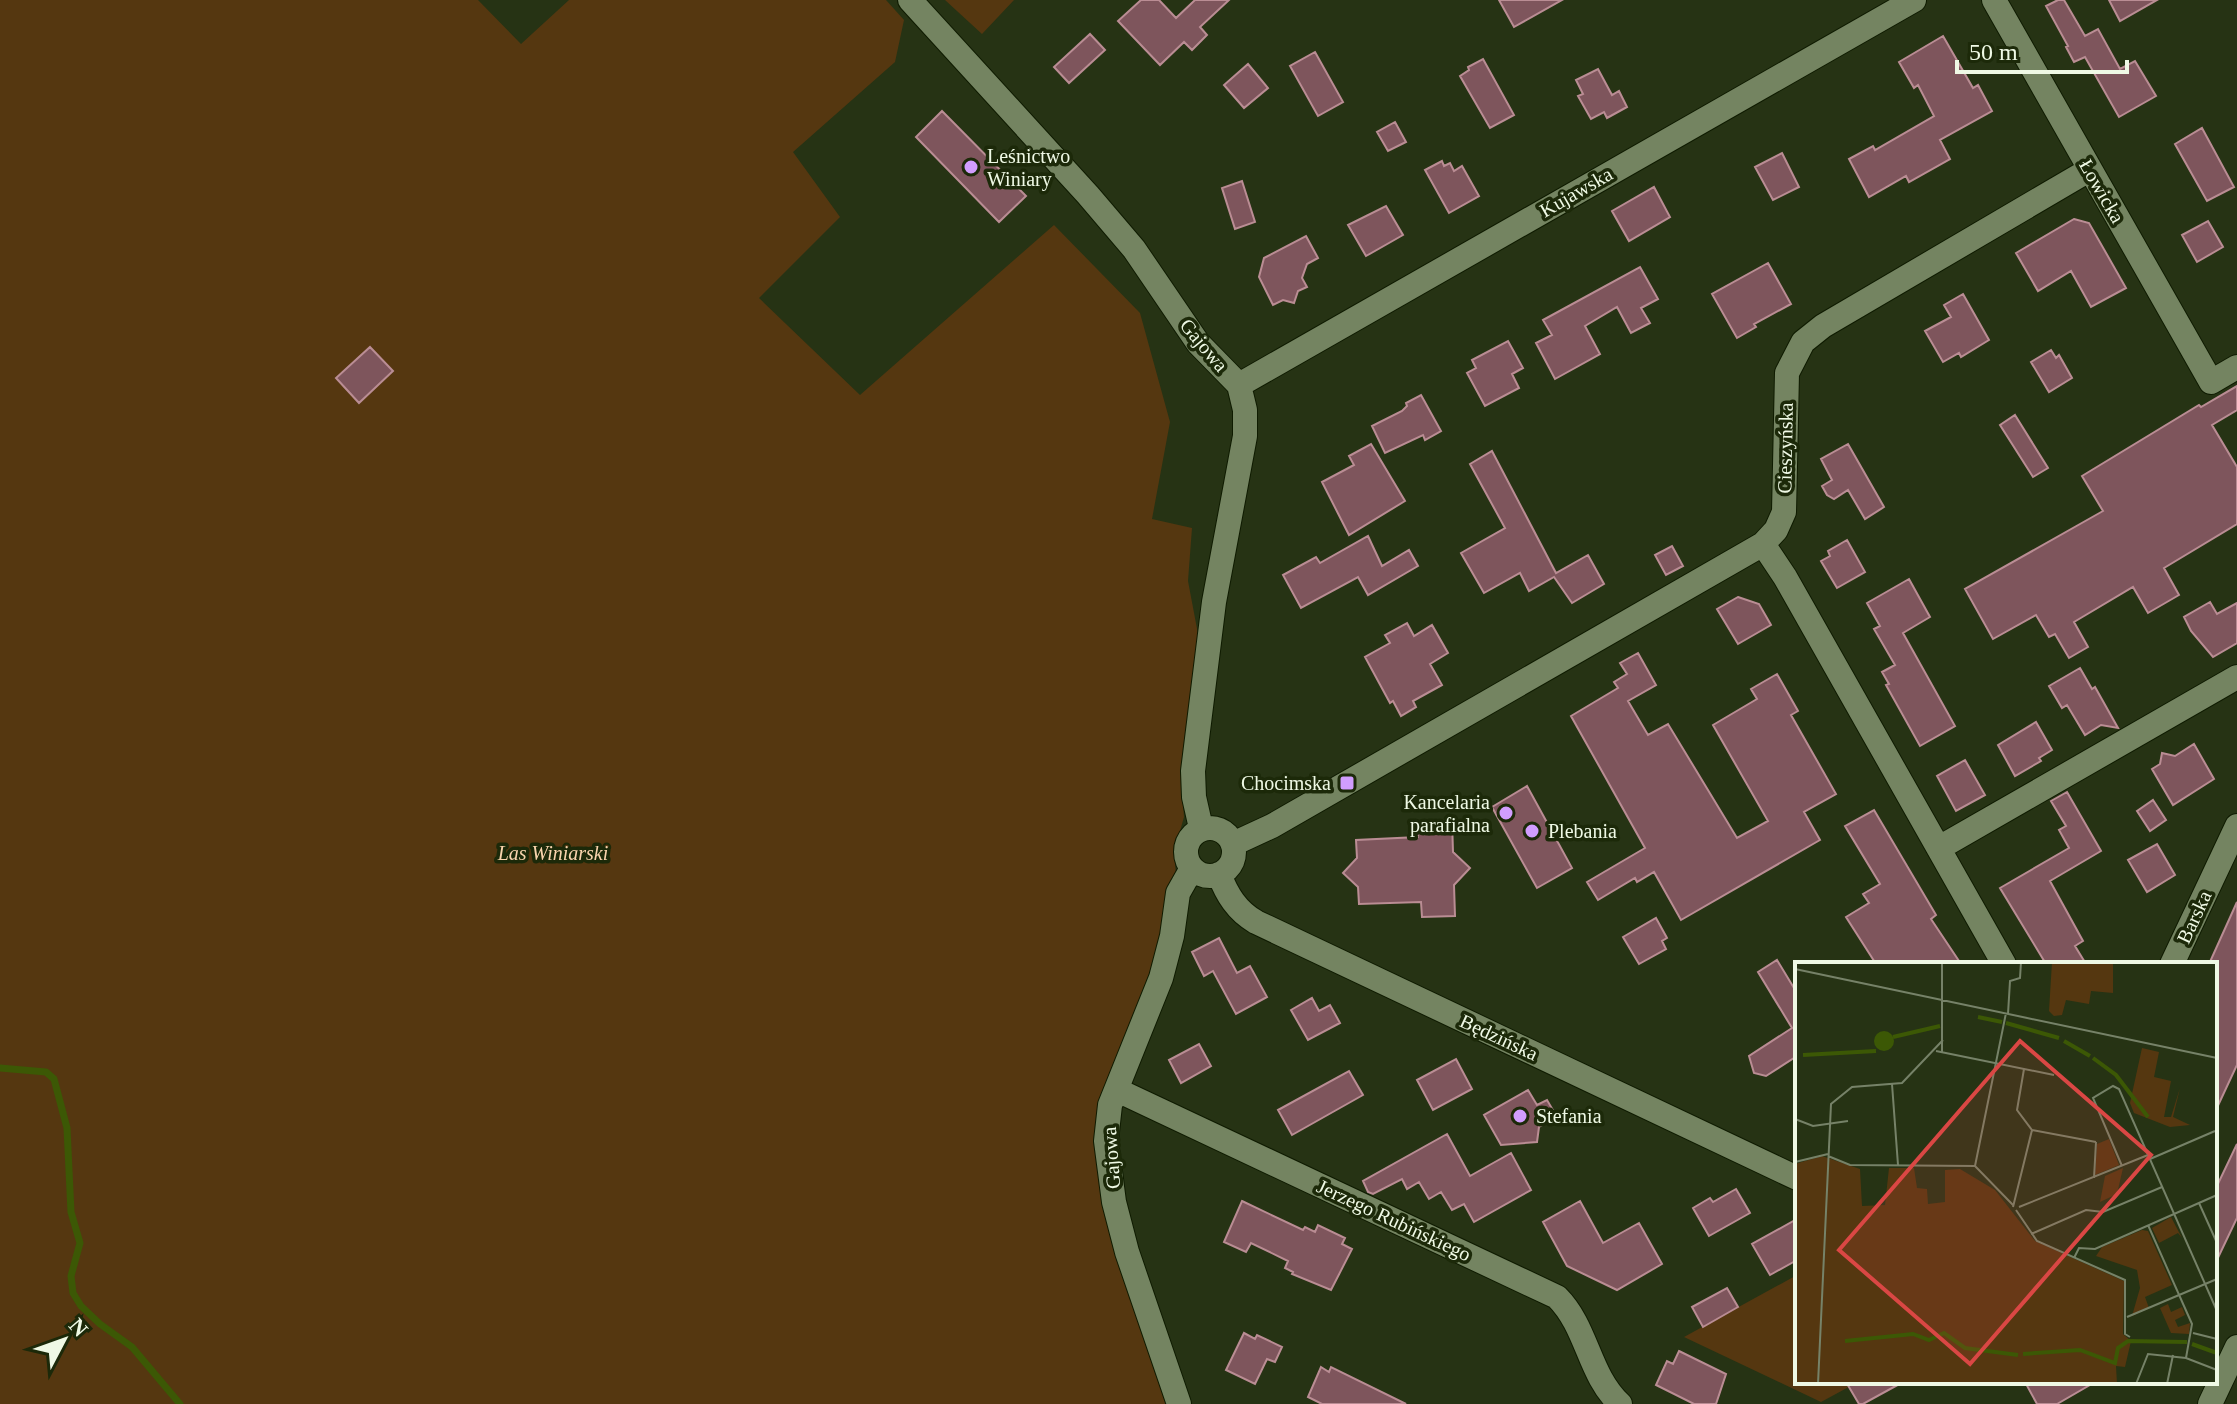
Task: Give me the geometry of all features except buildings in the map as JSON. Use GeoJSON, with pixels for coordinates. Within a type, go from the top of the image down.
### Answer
{"type":"FeatureCollection","features":[{"type":"Feature","properties":{"kind":"street","name":"Gajowa"},"geometry":{"type":"LineString","coordinates":[[910,0],[1088,195],[1134,249],[1198,343],[1239,385],[1245,410],[1245,436],[1214,602],[1193,771],[1194,797],[1201,828]]}},
{"type":"Feature","properties":{"kind":"street","name":"Kujawska"},"geometry":{"type":"LineString","coordinates":[[1239,385],[1914,0]]}},
{"type":"Feature","properties":{"kind":"street","name":"Łowicka"},"geometry":{"type":"LineString","coordinates":[[1994,0],[2211,382],[2237,367]]}},
{"type":"Feature","properties":{"kind":"street","name":"Cieszyńska"},"geometry":{"type":"LineString","coordinates":[[1763,544],[1776,530],[1784,512],[1787,373],[1803,342],[1823,326],[2089,170]]}},
{"type":"Feature","properties":{"kind":"street"},"geometry":{"type":"LineString","coordinates":[[1233,844],[1272,826],[1763,544],[1785,577],[2003,962]]}},
{"type":"Feature","properties":{"kind":"street"},"geometry":{"type":"LineString","coordinates":[[1939,848],[2237,677]]}},
{"type":"Feature","properties":{"kind":"street","name":"Barska"},"geometry":{"type":"LineString","coordinates":[[2173,962],[2237,826]]}},
{"type":"Feature","properties":{"kind":"street"},"geometry":{"type":"LineString","coordinates":[[1210,827],[1224,832],[1233,844],[1233,859],[1225,871],[1205,876],[1191,870],[1185,854],[1186,846],[1189,838],[1201,828],[1210,827]]}},
{"type":"Feature","properties":{"kind":"street","name":"Gajowa"},"geometry":{"type":"LineString","coordinates":[[1179,1404],[1127,1252],[1114,1202],[1106,1141],[1110,1105],[1161,978],[1172,936],[1178,893],[1191,870]]}},
{"type":"Feature","properties":{"kind":"street","name":"Będzińska"},"geometry":{"type":"LineString","coordinates":[[1219,874],[1231,900],[1256,922],[1795,1174]]}},
{"type":"Feature","properties":{"kind":"street","name":"Jerzego Rubińskiego"},"geometry":{"type":"LineString","coordinates":[[1117,1090],[1557,1297],[1574,1317],[1603,1385],[1620,1404]]}},
{"type":"Feature","properties":{"kind":"street"},"geometry":{"type":"LineString","coordinates":[[2218,1378],[2237,1347]]}},
{"type":"Feature","properties":{"kind":"street"},"geometry":{"type":"LineString","coordinates":[[2210,1404],[2216,1384]]}},
{"type":"Feature","properties":{"kind":"green space","name":"Las Winiarski"},"geometry":{"type":"Polygon","coordinates":[[[0,0],[478,0],[521,44],[569,0],[886,0],[904,20],[895,62],[793,152],[840,217],[759,298],[860,395],[1054,225],[1140,313],[1170,422],[1152,519],[1192,528],[1188,581],[1198,634],[1181,779],[1184,817],[1174,852],[1176,875],[1152,966],[1102,1095],[1095,1148],[1115,1253],[1166,1404],[0,1404],[0,0]]]}},
{"type":"Feature","properties":{"kind":"green space"},"geometry":{"type":"Polygon","coordinates":[[[945,0],[1014,0],[982,34],[945,0]]]}},
{"type":"Feature","properties":{"kind":"green space"},"geometry":{"type":"Polygon","coordinates":[[[1795,1276],[1795,1384],[1854,1384],[1821,1402],[1684,1337],[1795,1276]]]}},
{"type":"Feature","properties":{"kind":"waterway"},"geometry":{"type":"LineString","coordinates":[[0,1068],[46,1072],[54,1079],[67,1128],[71,1212],[80,1243],[71,1276],[73,1293],[81,1306],[100,1324],[132,1347],[180,1404]]}},
{"type":"Feature","properties":{"kind":"place","name":"Leśnictwo Winiary"},"geometry":{"type":"Point","coordinates":[971,167]}},
{"type":"Feature","properties":{"kind":"place","name":"Chocimska"},"geometry":{"type":"Point","coordinates":[1347,783]}},
{"type":"Feature","properties":{"kind":"place","name":"Kancelaria parafialna"},"geometry":{"type":"Point","coordinates":[1506,813]}},
{"type":"Feature","properties":{"kind":"place","name":"Plebania"},"geometry":{"type":"Point","coordinates":[1532,831]}},
{"type":"Feature","properties":{"kind":"place","name":"Stefania"},"geometry":{"type":"Point","coordinates":[1520,1116]}}]}
